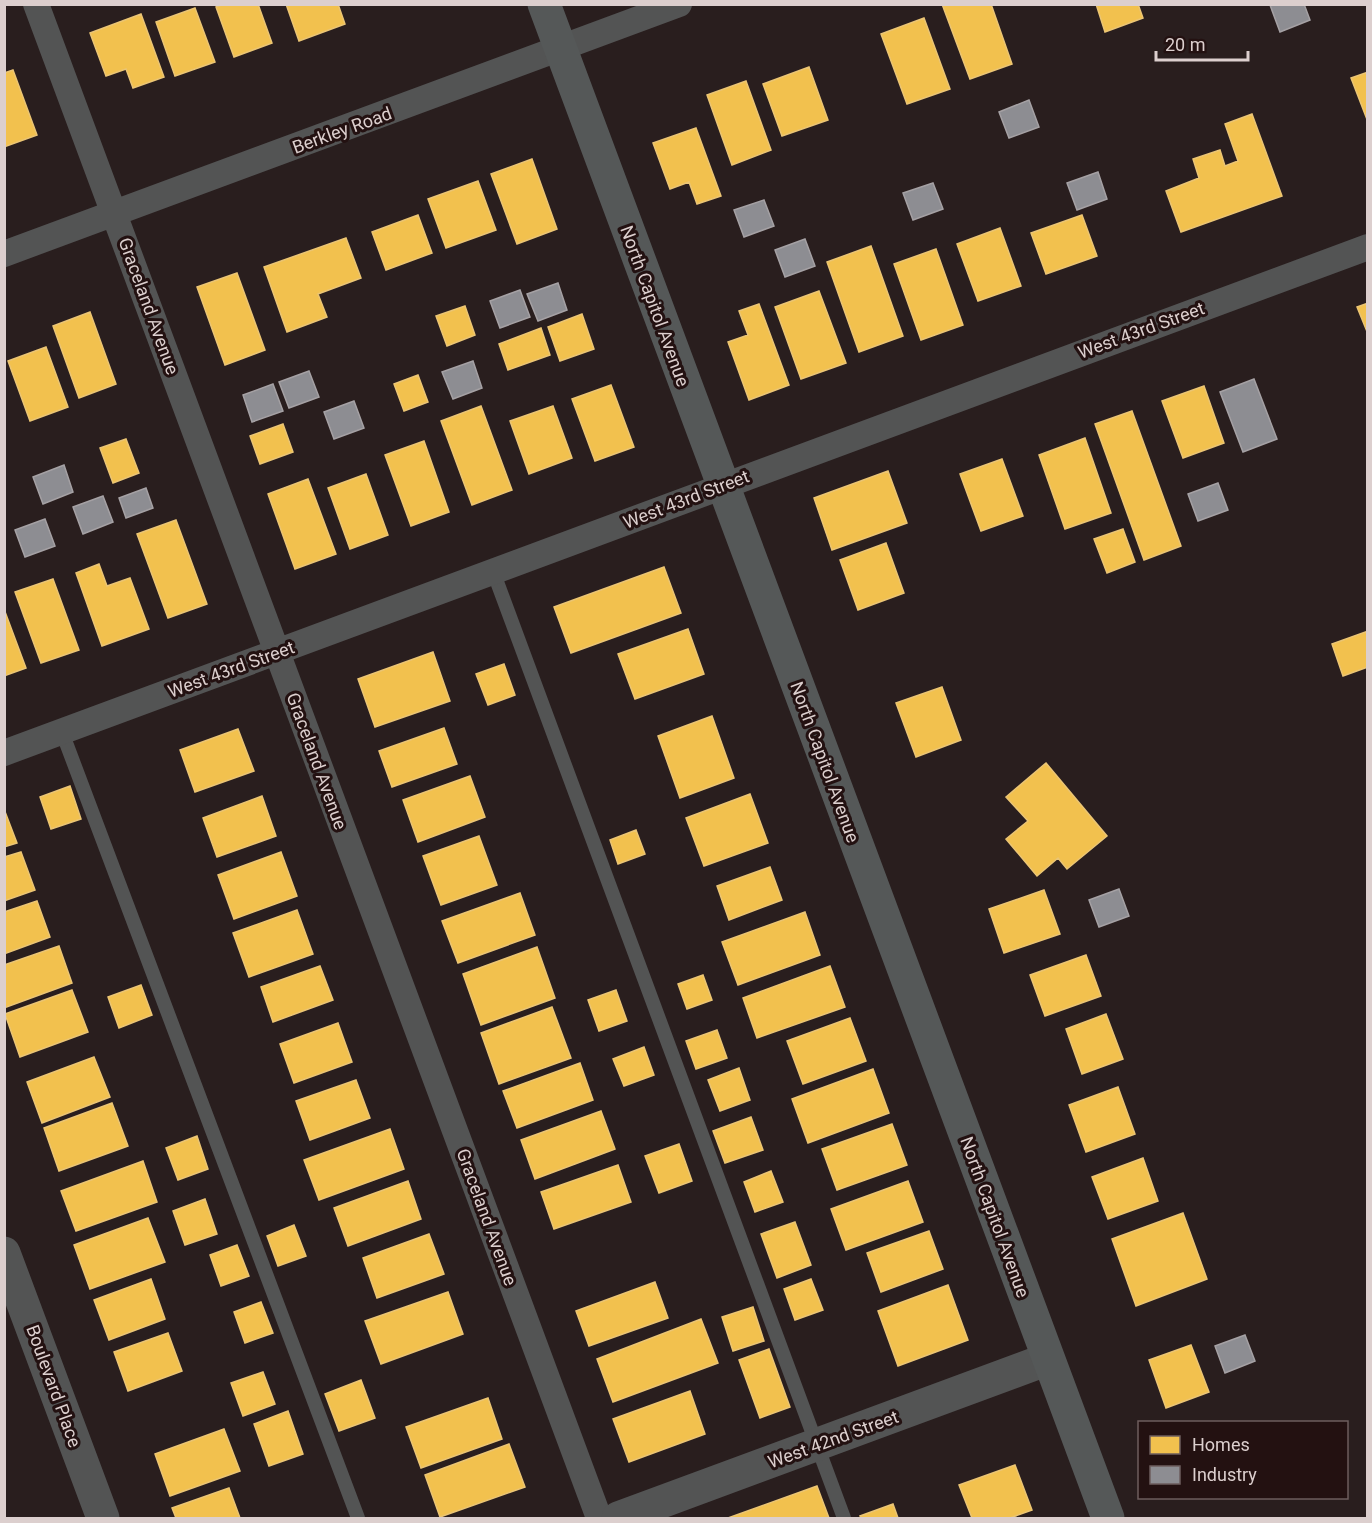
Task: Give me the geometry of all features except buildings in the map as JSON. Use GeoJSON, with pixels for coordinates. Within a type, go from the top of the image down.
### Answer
{"type":"FeatureCollection","features":[{"type":"Feature","properties":{"kind":"main road","name":"North Capitol Avenue"},"geometry":{"type":"LineString","coordinates":[[544,4],[1108,1518]]}},
{"type":"Feature","properties":{"kind":"street","name":"Graceland Avenue"},"geometry":{"type":"LineString","coordinates":[[36,4],[599,1518]]}},
{"type":"Feature","properties":{"kind":"street","name":"Berkley Road"},"geometry":{"type":"LineString","coordinates":[[4,254],[679,4]]}},
{"type":"Feature","properties":{"kind":"street","name":"West 43rd Street"},"geometry":{"type":"LineString","coordinates":[[4,753],[1368,247]]}},
{"type":"Feature","properties":{"kind":"street","name":"Boulevard Place"},"geometry":{"type":"LineString","coordinates":[[4,1253],[103,1518]]}},
{"type":"Feature","properties":{"kind":"street","name":"West 42nd Street"},"geometry":{"type":"LineString","coordinates":[[618,1518],[1048,1359]]}},
{"type":"Feature","properties":{"kind":"lane"},"geometry":{"type":"LineString","coordinates":[[494,571],[844,1518]]}},
{"type":"Feature","properties":{"kind":"lane"},"geometry":{"type":"LineString","coordinates":[[62,732],[358,1518]]}}]}
